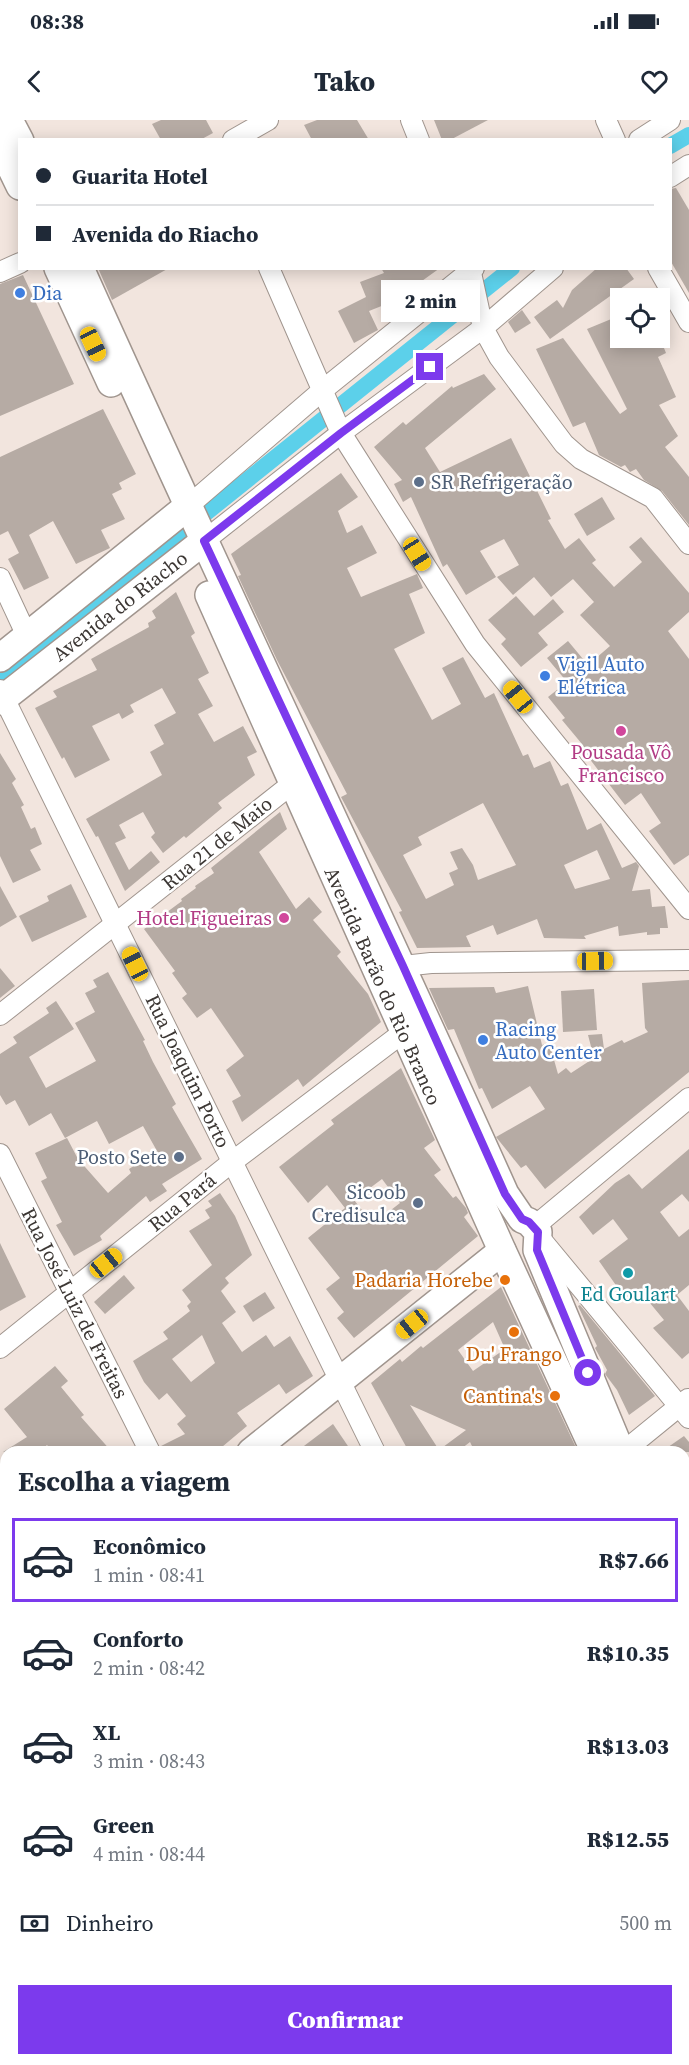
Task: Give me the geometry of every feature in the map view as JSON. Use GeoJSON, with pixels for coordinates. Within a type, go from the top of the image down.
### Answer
{"type":"FeatureCollection","features":[{"type":"Feature","properties":{"kind":"main road"},"geometry":{"type":"LineString","coordinates":[[9,120],[18,138]]}},
{"type":"Feature","properties":{"kind":"main road"},"geometry":{"type":"LineString","coordinates":[[0,145],[18,182]]}},
{"type":"Feature","properties":{"kind":"main road"},"geometry":{"type":"LineString","coordinates":[[59,270],[189,529]]}},
{"type":"Feature","properties":{"kind":"main road"},"geometry":{"type":"LineString","coordinates":[[81,270],[189,529]]}},
{"type":"Feature","properties":{"kind":"main road","name":"Avenida do Riacho"},"geometry":{"type":"LineString","coordinates":[[0,658],[27,636],[189,529]]}},
{"type":"Feature","properties":{"kind":"main road","name":"Avenida do Riacho"},"geometry":{"type":"LineString","coordinates":[[1,696],[189,529]]}},
{"type":"Feature","properties":{"kind":"main road","name":"Avenida Barão do Rio Branco"},"geometry":{"type":"LineString","coordinates":[[189,529],[293,783],[415,1024],[505,1194],[533,1233],[620,1446]]}},
{"type":"Feature","properties":{"kind":"main road","name":"Avenida Barão do Rio Branco"},"geometry":{"type":"LineString","coordinates":[[189,529],[403,966],[415,1024],[502,1250],[592,1446]]}},
{"type":"Feature","properties":{"kind":"main road"},"geometry":{"type":"LineString","coordinates":[[512,1220],[533,1233],[522,1259],[502,1250],[499,1235],[503,1226],[512,1220]]}},
{"type":"Feature","properties":{"kind":"main road"},"geometry":{"type":"LineString","coordinates":[[259,1446],[502,1250]]}},
{"type":"Feature","properties":{"kind":"street"},"geometry":{"type":"LineString","coordinates":[[236,138],[268,120]]}},
{"type":"Feature","properties":{"kind":"street"},"geometry":{"type":"LineString","coordinates":[[411,120],[418,138]]}},
{"type":"Feature","properties":{"kind":"street"},"geometry":{"type":"LineString","coordinates":[[606,120],[614,138]]}},
{"type":"Feature","properties":{"kind":"street"},"geometry":{"type":"LineString","coordinates":[[642,138],[670,120]]}},
{"type":"Feature","properties":{"kind":"street"},"geometry":{"type":"LineString","coordinates":[[672,176],[689,165]]}},
{"type":"Feature","properties":{"kind":"street"},"geometry":{"type":"LineString","coordinates":[[0,272],[18,264]]}},
{"type":"Feature","properties":{"kind":"street"},"geometry":{"type":"LineString","coordinates":[[270,270],[324,389],[341,433],[475,644],[689,909]]}},
{"type":"Feature","properties":{"kind":"street","name":"Avenida do Riacho"},"geometry":{"type":"LineString","coordinates":[[189,529],[341,433],[481,319],[550,270]]}},
{"type":"Feature","properties":{"kind":"street"},"geometry":{"type":"LineString","coordinates":[[659,270],[689,322]]}},
{"type":"Feature","properties":{"kind":"street"},"geometry":{"type":"LineString","coordinates":[[472,273],[481,319],[499,357],[564,444],[582,459],[653,498],[689,544]]}},
{"type":"Feature","properties":{"kind":"street","name":"Avenida do Riacho"},"geometry":{"type":"LineString","coordinates":[[189,529],[324,389],[472,273]]}},
{"type":"Feature","properties":{"kind":"street"},"geometry":{"type":"LineString","coordinates":[[0,579],[27,636]]}},
{"type":"Feature","properties":{"kind":"street","name":"Rua Joaquim Porto"},"geometry":{"type":"LineString","coordinates":[[1,696],[372,1446]]}},
{"type":"Feature","properties":{"kind":"street","name":"Rua 21 de Maio"},"geometry":{"type":"LineString","coordinates":[[0,1015],[293,783]]}},
{"type":"Feature","properties":{"kind":"street"},"geometry":{"type":"LineString","coordinates":[[403,966],[431,963],[689,960]]}},
{"type":"Feature","properties":{"kind":"street","name":"Rua Pará"},"geometry":{"type":"LineString","coordinates":[[0,1348],[232,1162],[415,1024]]}},
{"type":"Feature","properties":{"kind":"street"},"geometry":{"type":"LineString","coordinates":[[631,1446],[686,1408],[533,1233],[689,1098]]}},
{"type":"Feature","properties":{"kind":"street","name":"Rua José Luiz de Freitas"},"geometry":{"type":"LineString","coordinates":[[0,1154],[147,1446]]}},
{"type":"Feature","properties":{"kind":"building"},"geometry":{"type":"Polygon","coordinates":[[[161,120],[206,120],[213,133],[204,138],[160,138],[152,124],[161,120]]]}},
{"type":"Feature","properties":{"kind":"building"},"geometry":{"type":"Polygon","coordinates":[[[317,120],[357,120],[368,138],[311,138],[304,125],[317,120]]]}},
{"type":"Feature","properties":{"kind":"building"},"geometry":{"type":"Polygon","coordinates":[[[434,120],[488,120],[454,138],[441,138],[434,120]]]}},
{"type":"Feature","properties":{"kind":"building"},"geometry":{"type":"Polygon","coordinates":[[[676,188],[689,210],[689,293],[672,263],[672,189],[676,188]]]}},
{"type":"Feature","properties":{"kind":"building"},"geometry":{"type":"Polygon","coordinates":[[[99,270],[165,270],[112,300],[99,270]]]}},
{"type":"Feature","properties":{"kind":"building"},"geometry":{"type":"Polygon","coordinates":[[[382,270],[437,270],[394,301],[369,311],[378,330],[354,343],[338,311],[366,297],[360,282],[384,273],[382,270]]]}},
{"type":"Feature","properties":{"kind":"building"},"geometry":{"type":"Polygon","coordinates":[[[595,270],[627,270],[634,279],[621,288],[610,288],[610,296],[550,339],[534,317],[557,300],[563,308],[572,290],[595,270]]]}},
{"type":"Feature","properties":{"kind":"building"},"geometry":{"type":"Polygon","coordinates":[[[23,275],[74,384],[0,416],[0,284],[23,275]]]}},
{"type":"Feature","properties":{"kind":"building"},"geometry":{"type":"Polygon","coordinates":[[[522,310],[531,323],[515,333],[508,322],[522,310]]]}},
{"type":"Feature","properties":{"kind":"building"},"geometry":{"type":"Polygon","coordinates":[[[610,320],[610,348],[664,348],[666,353],[658,357],[676,397],[659,405],[678,436],[665,447],[689,477],[689,525],[662,491],[644,480],[636,469],[630,472],[625,465],[621,467],[599,455],[585,422],[573,427],[536,349],[563,338],[620,414],[627,409],[587,329],[610,320]]]}},
{"type":"Feature","properties":{"kind":"building"},"geometry":{"type":"Polygon","coordinates":[[[484,374],[496,389],[425,448],[440,472],[511,438],[551,519],[548,520],[565,549],[579,538],[596,560],[592,563],[614,587],[642,562],[629,547],[641,537],[689,593],[689,612],[668,631],[689,659],[689,855],[674,865],[649,831],[661,823],[641,793],[625,805],[579,745],[582,744],[562,720],[565,718],[548,697],[567,682],[547,658],[568,641],[588,665],[610,646],[580,615],[594,602],[573,579],[551,597],[534,577],[513,595],[497,577],[519,565],[504,539],[480,551],[496,577],[466,595],[447,564],[443,567],[411,497],[403,502],[394,484],[402,480],[374,447],[403,422],[406,425],[452,386],[453,388],[484,374]]]}},
{"type":"Feature","properties":{"kind":"building"},"geometry":{"type":"Polygon","coordinates":[[[103,409],[136,474],[119,483],[122,489],[112,494],[125,519],[101,530],[110,548],[76,564],[53,521],[29,535],[49,578],[24,590],[8,559],[19,553],[8,531],[0,535],[0,457],[103,409]]]}},
{"type":"Feature","properties":{"kind":"building"},"geometry":{"type":"Polygon","coordinates":[[[341,473],[358,497],[338,511],[347,533],[362,525],[377,553],[347,568],[361,597],[417,574],[423,588],[409,594],[425,633],[394,649],[432,720],[461,704],[442,668],[463,657],[485,698],[494,693],[523,756],[528,754],[534,768],[550,761],[561,786],[568,783],[587,830],[601,823],[622,868],[636,862],[639,866],[632,891],[650,889],[652,907],[665,906],[668,928],[660,928],[660,934],[647,935],[647,932],[619,936],[618,926],[584,936],[586,939],[544,938],[537,919],[497,935],[493,925],[466,936],[471,947],[417,948],[399,912],[402,911],[341,797],[347,794],[277,660],[238,576],[241,575],[231,554],[341,473]],[[483,803],[418,837],[422,845],[403,855],[426,899],[454,885],[449,873],[458,869],[450,852],[462,848],[473,865],[478,880],[516,865],[483,803]],[[597,850],[564,865],[575,889],[610,879],[597,850]]]}},
{"type":"Feature","properties":{"kind":"building"},"geometry":{"type":"Polygon","coordinates":[[[602,497],[615,519],[587,536],[574,514],[602,497]]]}},
{"type":"Feature","properties":{"kind":"building"},"geometry":{"type":"Polygon","coordinates":[[[176,592],[195,633],[191,636],[209,673],[198,679],[213,706],[198,714],[214,742],[243,726],[257,752],[247,757],[255,775],[218,803],[222,808],[186,838],[184,836],[163,853],[151,837],[155,833],[143,812],[119,825],[126,838],[115,843],[129,870],[151,851],[160,862],[125,891],[98,836],[96,837],[86,819],[162,775],[150,752],[164,744],[154,725],[176,713],[162,688],[130,705],[134,712],[122,719],[119,713],[92,726],[110,760],[75,778],[64,757],[62,759],[35,708],[57,697],[53,691],[97,670],[91,659],[149,627],[148,623],[156,618],[152,611],[176,592]]]}},
{"type":"Feature","properties":{"kind":"building"},"geometry":{"type":"Polygon","coordinates":[[[516,596],[534,616],[553,599],[564,612],[538,633],[548,645],[521,667],[501,644],[506,639],[488,620],[516,596]]]}},
{"type":"Feature","properties":{"kind":"building"},"geometry":{"type":"Polygon","coordinates":[[[0,753],[16,779],[12,783],[24,805],[21,807],[31,829],[35,827],[42,844],[30,850],[41,870],[13,883],[0,856],[0,753]]]}},
{"type":"Feature","properties":{"kind":"building"},"geometry":{"type":"Polygon","coordinates":[[[280,812],[287,829],[259,852],[296,909],[309,897],[322,912],[313,920],[341,952],[337,956],[368,994],[381,1022],[303,1087],[298,1079],[242,1122],[232,1101],[241,1096],[226,1070],[244,1056],[211,1008],[197,1018],[182,998],[187,994],[172,973],[175,971],[144,929],[182,901],[181,899],[196,888],[195,886],[214,873],[211,868],[280,812]]]}},
{"type":"Feature","properties":{"kind":"building"},"geometry":{"type":"Polygon","coordinates":[[[71,884],[87,917],[32,942],[19,916],[49,901],[47,896],[71,884]]]}},
{"type":"Feature","properties":{"kind":"building"},"geometry":{"type":"Polygon","coordinates":[[[0,886],[17,917],[0,927],[0,886]]]}},
{"type":"Feature","properties":{"kind":"building"},"geometry":{"type":"Polygon","coordinates":[[[0,968],[15,986],[0,998],[0,968]]]}},
{"type":"Feature","properties":{"kind":"building"},"geometry":{"type":"Polygon","coordinates":[[[108,972],[176,1104],[172,1107],[202,1159],[162,1184],[167,1191],[150,1202],[146,1196],[100,1236],[102,1240],[74,1256],[56,1225],[62,1222],[41,1181],[47,1178],[35,1153],[67,1138],[78,1159],[108,1193],[131,1173],[129,1169],[157,1151],[143,1126],[109,1144],[97,1121],[65,1138],[51,1113],[29,1126],[15,1100],[6,1105],[0,1095],[0,1054],[17,1043],[13,1037],[49,1013],[46,1008],[56,1001],[74,1029],[29,1057],[46,1088],[96,1061],[75,1023],[95,1012],[85,993],[97,987],[93,980],[108,972]]]}},
{"type":"Feature","properties":{"kind":"building"},"geometry":{"type":"Polygon","coordinates":[[[689,980],[689,1072],[545,1189],[526,1165],[521,1168],[496,1137],[545,1109],[530,1086],[492,1109],[482,1088],[479,1089],[454,1029],[448,1030],[429,988],[494,987],[496,993],[528,986],[542,1045],[549,1042],[558,1074],[566,1068],[571,1073],[594,1058],[588,1035],[602,1034],[604,1049],[622,1040],[624,1043],[648,1032],[645,1028],[642,983],[689,980]]]}},
{"type":"Feature","properties":{"kind":"building"},"geometry":{"type":"Polygon","coordinates":[[[594,989],[597,1030],[563,1032],[561,991],[594,989]]]}},
{"type":"Feature","properties":{"kind":"building"},"geometry":{"type":"Polygon","coordinates":[[[401,1068],[435,1140],[424,1148],[441,1170],[434,1175],[453,1198],[456,1196],[466,1208],[468,1213],[464,1217],[478,1236],[354,1338],[337,1318],[344,1312],[326,1289],[340,1278],[308,1238],[345,1208],[327,1185],[308,1203],[279,1167],[334,1124],[331,1120],[401,1068]],[[382,1179],[354,1200],[373,1224],[400,1203],[382,1179]]]}},
{"type":"Feature","properties":{"kind":"building"},"geometry":{"type":"Polygon","coordinates":[[[689,1149],[689,1202],[682,1194],[660,1212],[679,1237],[689,1229],[689,1285],[677,1295],[689,1311],[689,1353],[682,1359],[653,1328],[664,1320],[640,1291],[627,1301],[599,1261],[628,1239],[613,1219],[593,1235],[579,1217],[615,1183],[629,1174],[642,1189],[689,1149]]]}},
{"type":"Feature","properties":{"kind":"building"},"geometry":{"type":"Polygon","coordinates":[[[220,1193],[235,1216],[252,1255],[225,1278],[229,1283],[221,1291],[236,1312],[222,1323],[242,1352],[266,1335],[274,1347],[290,1336],[313,1376],[286,1394],[279,1384],[237,1413],[247,1426],[223,1446],[161,1446],[185,1434],[177,1424],[186,1416],[167,1393],[159,1400],[144,1382],[133,1361],[168,1339],[163,1332],[190,1311],[187,1306],[191,1302],[182,1290],[212,1265],[189,1231],[210,1218],[205,1210],[212,1206],[208,1201],[220,1193]],[[202,1335],[172,1359],[191,1382],[215,1363],[202,1335]]]}},
{"type":"Feature","properties":{"kind":"building"},"geometry":{"type":"Polygon","coordinates":[[[0,1243],[26,1297],[0,1311],[0,1243]]]}},
{"type":"Feature","properties":{"kind":"building"},"geometry":{"type":"Polygon","coordinates":[[[124,1275],[135,1288],[105,1314],[94,1302],[124,1275]]]}},
{"type":"Feature","properties":{"kind":"building"},"geometry":{"type":"Polygon","coordinates":[[[501,1287],[575,1446],[472,1446],[470,1442],[465,1446],[444,1446],[466,1430],[410,1405],[436,1446],[406,1446],[371,1383],[400,1359],[402,1362],[421,1346],[423,1348],[501,1287]],[[493,1322],[458,1350],[473,1371],[505,1349],[493,1322]]]}},
{"type":"Feature","properties":{"kind":"building"},"geometry":{"type":"Polygon","coordinates":[[[265,1292],[275,1308],[253,1322],[243,1306],[265,1292]]]}},
{"type":"Feature","properties":{"kind":"building"},"geometry":{"type":"Polygon","coordinates":[[[580,1305],[655,1396],[629,1415],[617,1390],[605,1374],[607,1370],[595,1348],[597,1346],[578,1306],[580,1305]]]}},
{"type":"Feature","properties":{"kind":"building"},"geometry":{"type":"Polygon","coordinates":[[[55,1366],[68,1381],[61,1387],[84,1415],[81,1417],[107,1446],[13,1446],[27,1437],[4,1409],[55,1366]]]}},
{"type":"Feature","properties":{"kind":"building"},"geometry":{"type":"Polygon","coordinates":[[[333,1424],[348,1446],[304,1446],[333,1424]]]}},
{"type":"Feature","properties":{"kind":"building"},"geometry":{"type":"Polygon","coordinates":[[[684,1436],[689,1442],[689,1446],[670,1446],[684,1436]]]}},
{"type":"Feature","properties":{"kind":"waterway"},"geometry":{"type":"LineString","coordinates":[[672,145],[689,135]]}},
{"type":"Feature","properties":{"kind":"waterway"},"geometry":{"type":"LineString","coordinates":[[0,678],[510,270]]}},
{"type":"Feature","properties":{"kind":"place","name":"Dia"},"geometry":{"type":"Point","coordinates":[20,293]}},
{"type":"Feature","properties":{"kind":"place","name":"SR Refrigeração"},"geometry":{"type":"Point","coordinates":[419,482]}},
{"type":"Feature","properties":{"kind":"place","name":"Vigil Auto Elétrica"},"geometry":{"type":"Point","coordinates":[545,676]}},
{"type":"Feature","properties":{"kind":"place","name":"Pousada Vô Francisco"},"geometry":{"type":"Point","coordinates":[621,731]}},
{"type":"Feature","properties":{"kind":"place","name":"Hotel Figueiras"},"geometry":{"type":"Point","coordinates":[284,918]}},
{"type":"Feature","properties":{"kind":"place","name":"Racing Auto Center"},"geometry":{"type":"Point","coordinates":[483,1040]}},
{"type":"Feature","properties":{"kind":"place","name":"Posto Sete"},"geometry":{"type":"Point","coordinates":[179,1157]}},
{"type":"Feature","properties":{"kind":"place","name":"Sicoob Credisulca"},"geometry":{"type":"Point","coordinates":[418,1203]}},
{"type":"Feature","properties":{"kind":"place","name":"Ed Goulart"},"geometry":{"type":"Point","coordinates":[628,1273]}},
{"type":"Feature","properties":{"kind":"place","name":"Padaria Horebe"},"geometry":{"type":"Point","coordinates":[505,1280]}},
{"type":"Feature","properties":{"kind":"place","name":"Du' Frango"},"geometry":{"type":"Point","coordinates":[514,1332]}},
{"type":"Feature","properties":{"kind":"place","name":"Cantina's"},"geometry":{"type":"Point","coordinates":[555,1396]}},
{"type":"Feature","properties":{"kind":"route"},"geometry":{"type":"LineString","coordinates":[[430,367],[341,433],[204,541],[403,966],[505,1194],[522,1219],[535,1226],[538,1232],[537,1250],[588,1373]]}}]}
